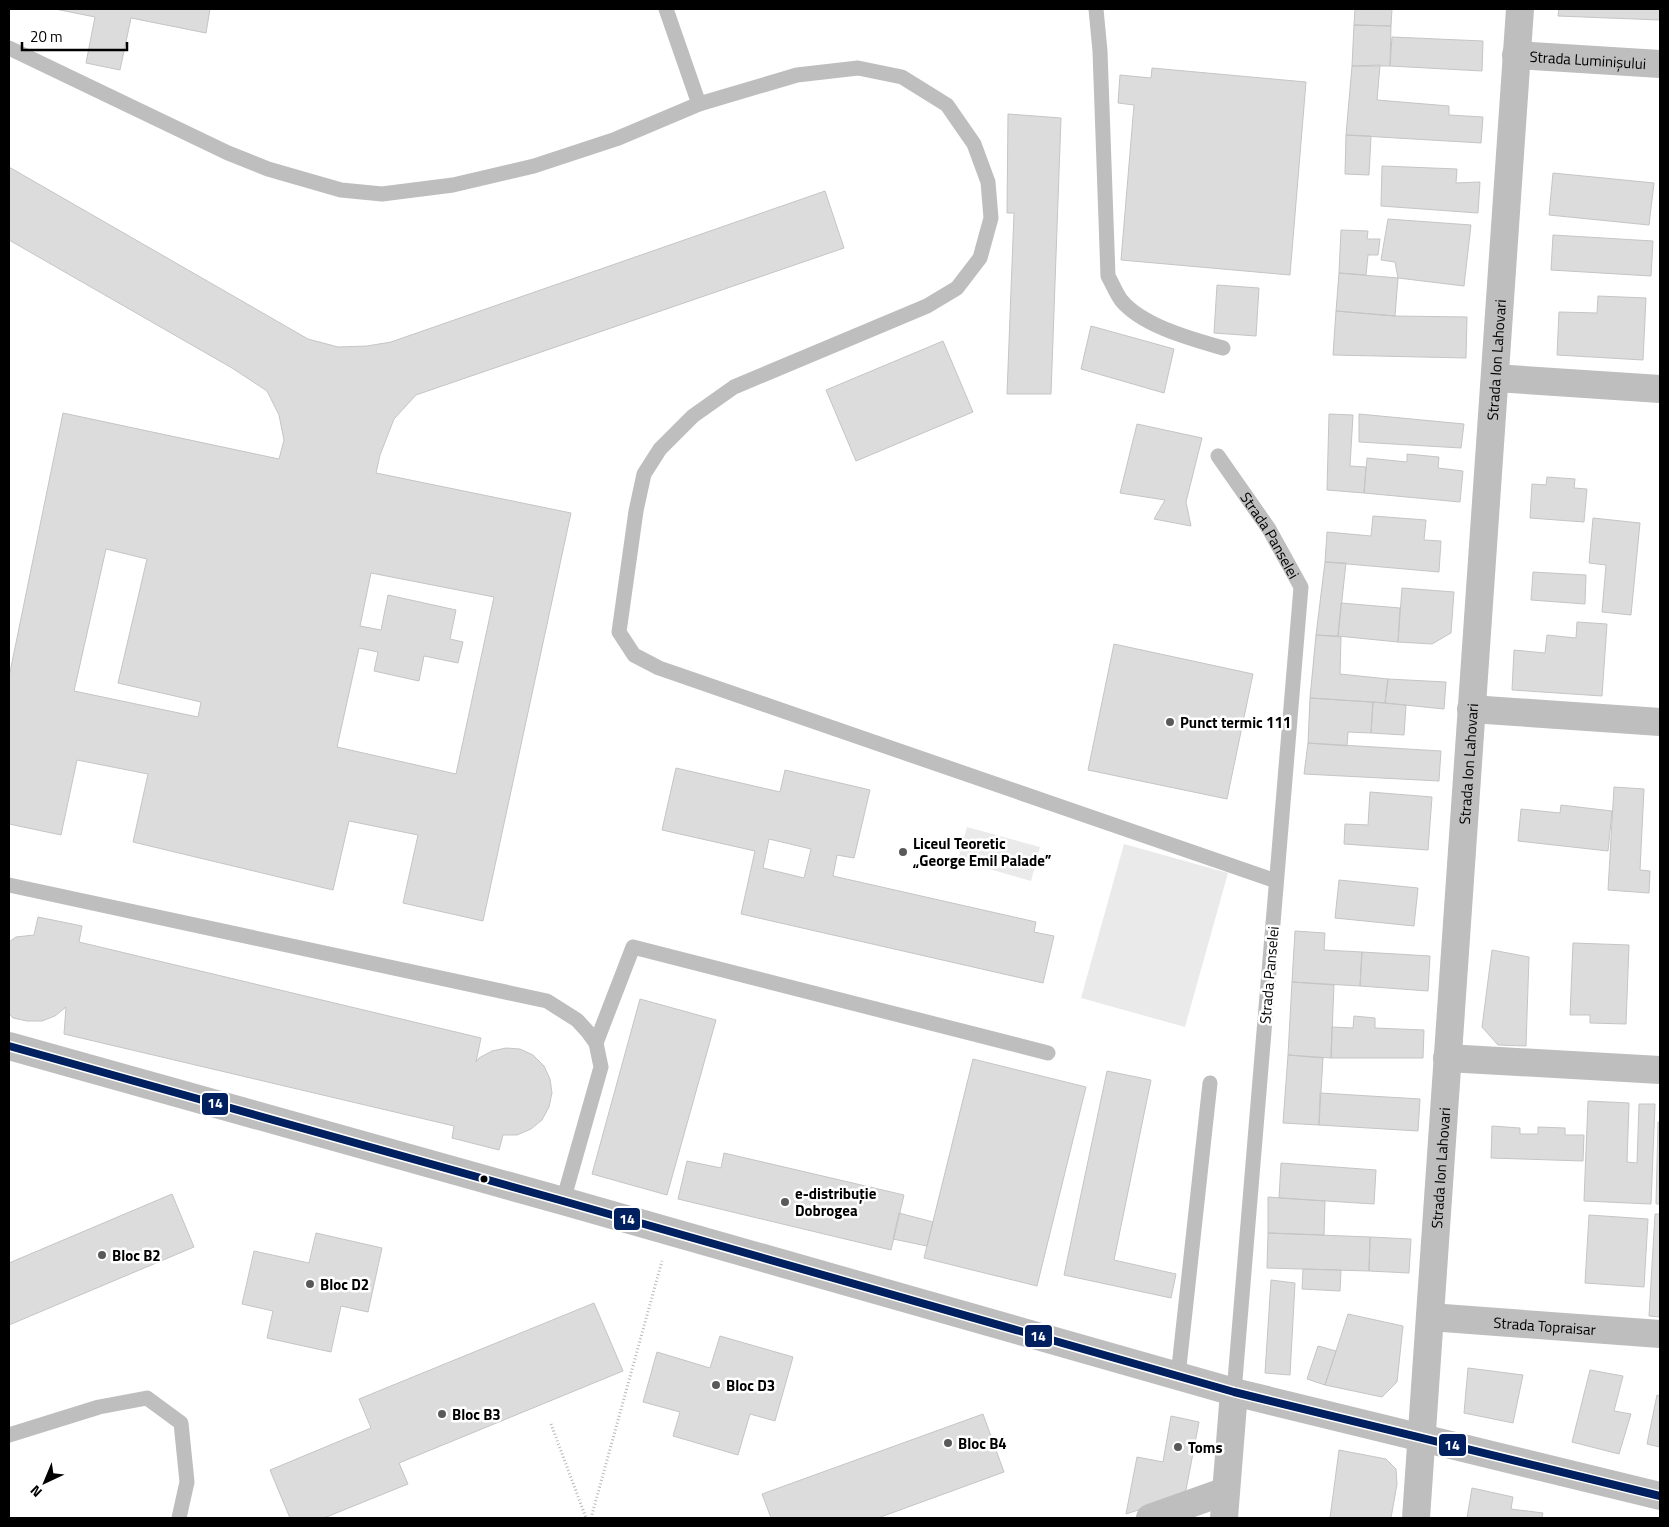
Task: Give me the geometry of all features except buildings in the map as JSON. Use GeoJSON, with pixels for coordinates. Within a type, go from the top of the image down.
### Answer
{"type":"FeatureCollection","features":[{"type":"Feature","properties":{"kind":"street","name":"Strada Ion Lahovari"},"geometry":{"type":"LineString","coordinates":[[1416,1518],[1520,9]]}},
{"type":"Feature","properties":{"kind":"street","name":"Strada Luminișului"},"geometry":{"type":"LineString","coordinates":[[1516,55],[1660,64]]}},
{"type":"Feature","properties":{"kind":"street"},"geometry":{"type":"LineString","coordinates":[[1495,378],[1660,389]]}},
{"type":"Feature","properties":{"kind":"street"},"geometry":{"type":"LineString","coordinates":[[1472,709],[1660,722]]}},
{"type":"Feature","properties":{"kind":"street"},"geometry":{"type":"LineString","coordinates":[[9,1046],[1234,1392],[1660,1496]]}},
{"type":"Feature","properties":{"kind":"street"},"geometry":{"type":"LineString","coordinates":[[1447,1058],[1660,1070]]}},
{"type":"Feature","properties":{"kind":"street","name":"Strada Topraisar"},"geometry":{"type":"LineString","coordinates":[[1430,1317],[1660,1334]]}},
{"type":"Feature","properties":{"kind":"street","name":"Strada Panselei"},"geometry":{"type":"LineString","coordinates":[[1224,1518],[1234,1392]]}},
{"type":"Feature","properties":{"kind":"street"},"geometry":{"type":"LineString","coordinates":[[1150,1518],[1226,1491]]}},
{"type":"Feature","properties":{"kind":"lane"},"geometry":{"type":"LineString","coordinates":[[666,9],[700,104]]}},
{"type":"Feature","properties":{"kind":"lane"},"geometry":{"type":"LineString","coordinates":[[1096,9],[1100,50],[1108,276],[1121,300],[1139,315],[1191,338],[1223,348]]}},
{"type":"Feature","properties":{"kind":"lane"},"geometry":{"type":"LineString","coordinates":[[9,48],[228,153],[260,166],[341,190],[382,194],[453,185],[534,166],[616,139],[700,104],[797,75],[858,68],[902,77],[947,105],[974,144],[988,182],[991,218],[980,258],[957,288],[927,306],[734,387],[693,416],[660,449],[644,474],[636,511],[619,632],[634,655],[659,668],[1276,881]]}},
{"type":"Feature","properties":{"kind":"lane","name":"Strada Panselei"},"geometry":{"type":"LineString","coordinates":[[1218,456],[1269,529],[1301,587],[1234,1392]]}},
{"type":"Feature","properties":{"kind":"lane"},"geometry":{"type":"LineString","coordinates":[[9,885],[547,1000],[577,1020],[596,1043],[600,1067],[562,1201]]}},
{"type":"Feature","properties":{"kind":"lane"},"geometry":{"type":"LineString","coordinates":[[596,1043],[633,947],[1048,1053]]}},
{"type":"Feature","properties":{"kind":"lane"},"geometry":{"type":"LineString","coordinates":[[1178,1376],[1210,1082]]}},
{"type":"Feature","properties":{"kind":"lane"},"geometry":{"type":"LineString","coordinates":[[9,1435],[99,1407],[147,1398],[181,1424],[187,1482],[179,1518]]}},
{"type":"Feature","properties":{"kind":"path"},"geometry":{"type":"LineString","coordinates":[[591,1518],[671,1232]]}},
{"type":"Feature","properties":{"kind":"path"},"geometry":{"type":"LineString","coordinates":[[551,1424],[586,1518]]}},
{"type":"Feature","properties":{"kind":"shaded area"},"geometry":{"type":"Polygon","coordinates":[[[967,827],[1040,847],[1031,881],[958,860],[967,827]]]}},
{"type":"Feature","properties":{"kind":"shaded area"},"geometry":{"type":"Polygon","coordinates":[[[1124,844],[1228,873],[1185,1027],[1081,998],[1124,844]]]}},
{"type":"Feature","properties":{"kind":"transit line","name":"14"},"geometry":{"type":"LineString","coordinates":[[9,1046],[1234,1392],[1660,1496]]}},
{"type":"Feature","properties":{"kind":"place","name":"Punct termic 111"},"geometry":{"type":"Point","coordinates":[1170,722]}},
{"type":"Feature","properties":{"kind":"place","name":"Liceul Teoretic „George Emil Palade”"},"geometry":{"type":"Point","coordinates":[903,852]}},
{"type":"Feature","properties":{"kind":"place","name":"e-distribuție Dobrogea"},"geometry":{"type":"Point","coordinates":[785,1202]}},
{"type":"Feature","properties":{"kind":"place","name":"Bloc B2"},"geometry":{"type":"Point","coordinates":[102,1255]}},
{"type":"Feature","properties":{"kind":"place","name":"Bloc D2"},"geometry":{"type":"Point","coordinates":[310,1284]}},
{"type":"Feature","properties":{"kind":"place","name":"Bloc D3"},"geometry":{"type":"Point","coordinates":[716,1385]}},
{"type":"Feature","properties":{"kind":"place","name":"Bloc B3"},"geometry":{"type":"Point","coordinates":[442,1414]}},
{"type":"Feature","properties":{"kind":"place","name":"Bloc B4"},"geometry":{"type":"Point","coordinates":[948,1443]}},
{"type":"Feature","properties":{"kind":"place","name":"Toms"},"geometry":{"type":"Point","coordinates":[1178,1447]}}]}
